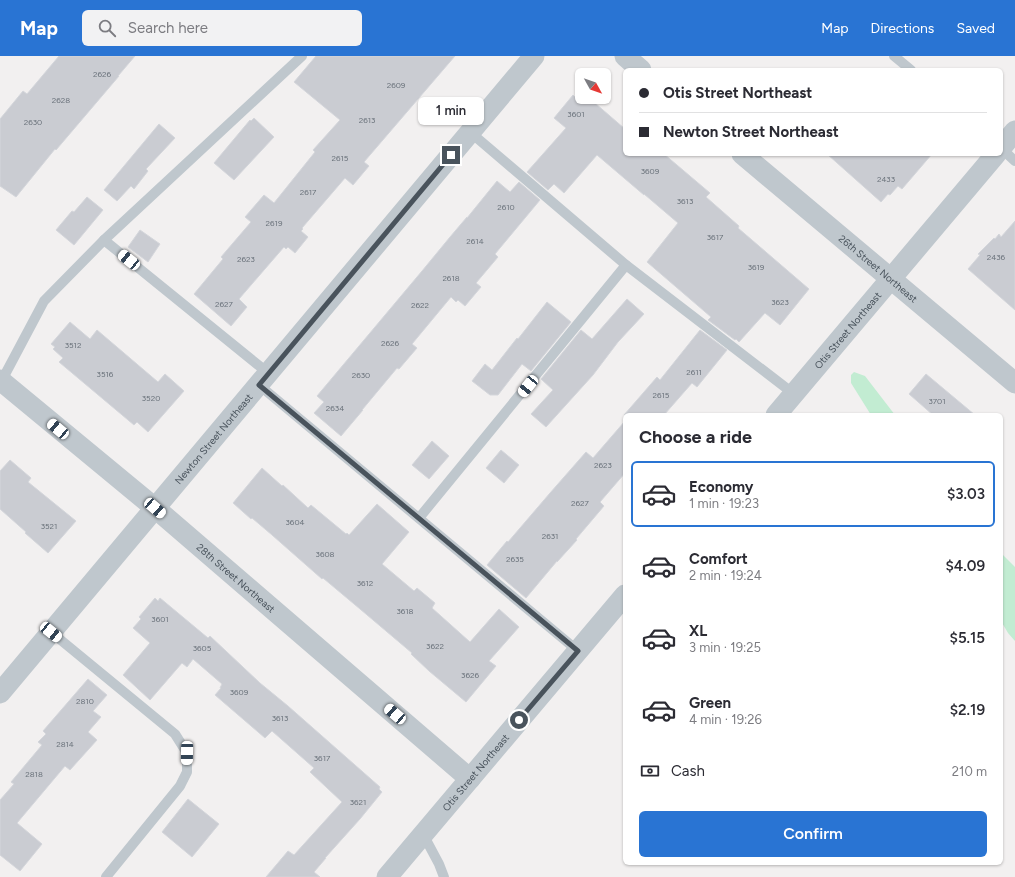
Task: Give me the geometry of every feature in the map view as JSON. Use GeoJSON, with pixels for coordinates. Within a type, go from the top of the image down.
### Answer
{"type":"FeatureCollection","features":[{"type":"Feature","properties":{"kind":"street","name":"Newton Street Northeast"},"geometry":{"type":"LineString","coordinates":[[0,693],[534,56]]}},
{"type":"Feature","properties":{"kind":"street"},"geometry":{"type":"LineString","coordinates":[[625,56],[639,68]]}},
{"type":"Feature","properties":{"kind":"street"},"geometry":{"type":"LineString","coordinates":[[1003,146],[1015,131]]}},
{"type":"Feature","properties":{"kind":"street","name":"26th Street Northeast"},"geometry":{"type":"LineString","coordinates":[[744,156],[1015,383]]}},
{"type":"Feature","properties":{"kind":"street","name":"Otis Street Northeast"},"geometry":{"type":"LineString","coordinates":[[778,413],[994,156]]}},
{"type":"Feature","properties":{"kind":"street","name":"28th Street Northeast"},"geometry":{"type":"LineString","coordinates":[[0,382],[155,508],[470,779]]}},
{"type":"Feature","properties":{"kind":"street","name":"Otis Street Northeast"},"geometry":{"type":"LineString","coordinates":[[387,877],[623,596]]}},
{"type":"Feature","properties":{"kind":"lane"},"geometry":{"type":"LineString","coordinates":[[0,382],[44,301],[104,240],[302,56]]}},
{"type":"Feature","properties":{"kind":"lane"},"geometry":{"type":"LineString","coordinates":[[894,56],[909,68]]}},
{"type":"Feature","properties":{"kind":"lane"},"geometry":{"type":"LineString","coordinates":[[470,132],[626,265],[794,394]]}},
{"type":"Feature","properties":{"kind":"lane"},"geometry":{"type":"LineString","coordinates":[[1003,150],[1015,161]]}},
{"type":"Feature","properties":{"kind":"lane"},"geometry":{"type":"LineString","coordinates":[[104,240],[419,518],[578,651]]}},
{"type":"Feature","properties":{"kind":"lane"},"geometry":{"type":"LineString","coordinates":[[419,518],[626,265]]}},
{"type":"Feature","properties":{"kind":"lane"},"geometry":{"type":"LineString","coordinates":[[51,632],[175,734],[187,753],[187,772],[180,786],[106,877]]}},
{"type":"Feature","properties":{"kind":"lane"},"geometry":{"type":"LineString","coordinates":[[423,834],[439,864],[444,877]]}},
{"type":"Feature","properties":{"kind":"green space"},"geometry":{"type":"Polygon","coordinates":[[[854,372],[865,376],[893,413],[870,413],[851,383],[851,375],[854,372]]]}},
{"type":"Feature","properties":{"kind":"green space"},"geometry":{"type":"Polygon","coordinates":[[[1003,555],[1015,567],[1015,641],[1003,624],[1003,555]]]}},
{"type":"Feature","properties":{"kind":"building"},"geometry":{"type":"Polygon","coordinates":[[[59,56],[135,56],[16,197],[0,186],[0,119],[23,91],[27,94],[59,56]]]}},
{"type":"Feature","properties":{"kind":"building"},"geometry":{"type":"Polygon","coordinates":[[[316,56],[455,56],[364,162],[369,166],[353,185],[345,178],[302,228],[303,229],[301,231],[308,237],[295,253],[288,247],[286,249],[284,247],[239,299],[247,307],[231,326],[194,294],[223,259],[221,257],[251,222],[245,217],[264,195],[274,203],[315,152],[313,150],[340,120],[294,82],[316,56]]]}},
{"type":"Feature","properties":{"kind":"building"},"geometry":{"type":"Polygon","coordinates":[[[573,95],[575,97],[575,104],[596,104],[623,127],[623,156],[666,156],[710,193],[706,197],[739,226],[738,228],[809,289],[780,325],[765,313],[739,342],[708,320],[711,317],[647,262],[678,223],[597,155],[564,193],[554,184],[548,190],[527,172],[566,128],[554,118],[573,95]]]}},
{"type":"Feature","properties":{"kind":"building"},"geometry":{"type":"Polygon","coordinates":[[[254,118],[274,137],[234,180],[214,163],[250,120],[251,121],[254,118]]]}},
{"type":"Feature","properties":{"kind":"building"},"geometry":{"type":"Polygon","coordinates":[[[159,124],[175,138],[146,169],[148,171],[134,189],[131,186],[117,201],[104,190],[159,124]]]}},
{"type":"Feature","properties":{"kind":"building"},"geometry":{"type":"Polygon","coordinates":[[[829,156],[930,156],[902,189],[898,186],[881,202],[829,156]]]}},
{"type":"Feature","properties":{"kind":"building"},"geometry":{"type":"Polygon","coordinates":[[[497,181],[510,192],[519,182],[540,200],[495,254],[498,257],[476,283],[481,287],[465,306],[458,300],[456,302],[451,297],[412,344],[417,348],[399,369],[397,368],[341,436],[314,413],[324,402],[317,396],[497,181]]]}},
{"type":"Feature","properties":{"kind":"building"},"geometry":{"type":"Polygon","coordinates":[[[87,197],[103,210],[74,245],[56,230],[72,211],[74,212],[87,197]]]}},
{"type":"Feature","properties":{"kind":"building"},"geometry":{"type":"Polygon","coordinates":[[[1015,221],[1015,310],[968,269],[980,255],[978,254],[999,234],[1001,237],[1015,221]]]}},
{"type":"Feature","properties":{"kind":"building"},"geometry":{"type":"Polygon","coordinates":[[[140,230],[160,244],[148,262],[128,247],[140,230]]]}},
{"type":"Feature","properties":{"kind":"building"},"geometry":{"type":"Polygon","coordinates":[[[627,299],[644,314],[618,342],[593,375],[546,427],[531,414],[553,390],[541,379],[581,330],[592,339],[627,299]]]}},
{"type":"Feature","properties":{"kind":"building"},"geometry":{"type":"Polygon","coordinates":[[[547,302],[571,322],[531,371],[522,364],[498,395],[490,395],[472,381],[485,364],[492,370],[547,302]]]}},
{"type":"Feature","properties":{"kind":"building"},"geometry":{"type":"Polygon","coordinates":[[[70,322],[90,339],[97,330],[158,382],[165,374],[184,391],[148,432],[137,422],[134,425],[59,362],[63,358],[53,349],[55,347],[51,344],[70,322]]]}},
{"type":"Feature","properties":{"kind":"building"},"geometry":{"type":"Polygon","coordinates":[[[700,330],[727,350],[697,387],[692,383],[666,413],[626,413],[657,377],[660,380],[700,330]]]}},
{"type":"Feature","properties":{"kind":"building"},"geometry":{"type":"Polygon","coordinates":[[[926,374],[973,413],[931,413],[909,394],[926,374]]]}},
{"type":"Feature","properties":{"kind":"building"},"geometry":{"type":"Polygon","coordinates":[[[623,423],[623,475],[600,502],[604,506],[576,539],[577,540],[526,598],[487,565],[586,452],[593,458],[623,423]]]}},
{"type":"Feature","properties":{"kind":"building"},"geometry":{"type":"Polygon","coordinates":[[[432,441],[449,456],[429,479],[412,465],[432,441]]]}},
{"type":"Feature","properties":{"kind":"building"},"geometry":{"type":"Polygon","coordinates":[[[501,450],[519,465],[504,483],[486,468],[501,450]]]}},
{"type":"Feature","properties":{"kind":"building"},"geometry":{"type":"Polygon","coordinates":[[[10,460],[31,478],[28,482],[76,521],[48,553],[0,509],[0,471],[10,460]]]}},
{"type":"Feature","properties":{"kind":"building"},"geometry":{"type":"Polygon","coordinates":[[[262,468],[308,508],[311,505],[349,535],[377,504],[409,532],[382,564],[414,591],[417,588],[435,603],[432,608],[470,642],[499,609],[519,627],[489,661],[496,666],[466,702],[429,671],[411,654],[412,653],[233,503],[262,468]]]}},
{"type":"Feature","properties":{"kind":"building"},"geometry":{"type":"Polygon","coordinates":[[[155,598],[158,601],[160,598],[208,638],[210,636],[260,683],[380,787],[379,789],[382,792],[314,872],[320,877],[266,877],[288,851],[294,855],[342,802],[310,772],[314,768],[272,731],[265,738],[215,695],[221,688],[222,684],[193,659],[187,667],[182,663],[150,700],[123,675],[150,643],[133,628],[141,619],[139,617],[155,598]]]}},
{"type":"Feature","properties":{"kind":"building"},"geometry":{"type":"Polygon","coordinates":[[[88,679],[107,695],[93,711],[101,717],[88,732],[97,740],[70,770],[65,766],[17,823],[42,844],[20,871],[0,855],[0,800],[14,784],[11,782],[42,745],[38,742],[46,734],[43,731],[88,679]]]}},
{"type":"Feature","properties":{"kind":"building"},"geometry":{"type":"Polygon","coordinates":[[[188,799],[219,824],[192,857],[162,832],[188,799]]]}},
{"type":"Feature","properties":{"kind":"route"},"geometry":{"type":"LineString","coordinates":[[451,155],[259,385],[578,651],[519,720]]}}]}
